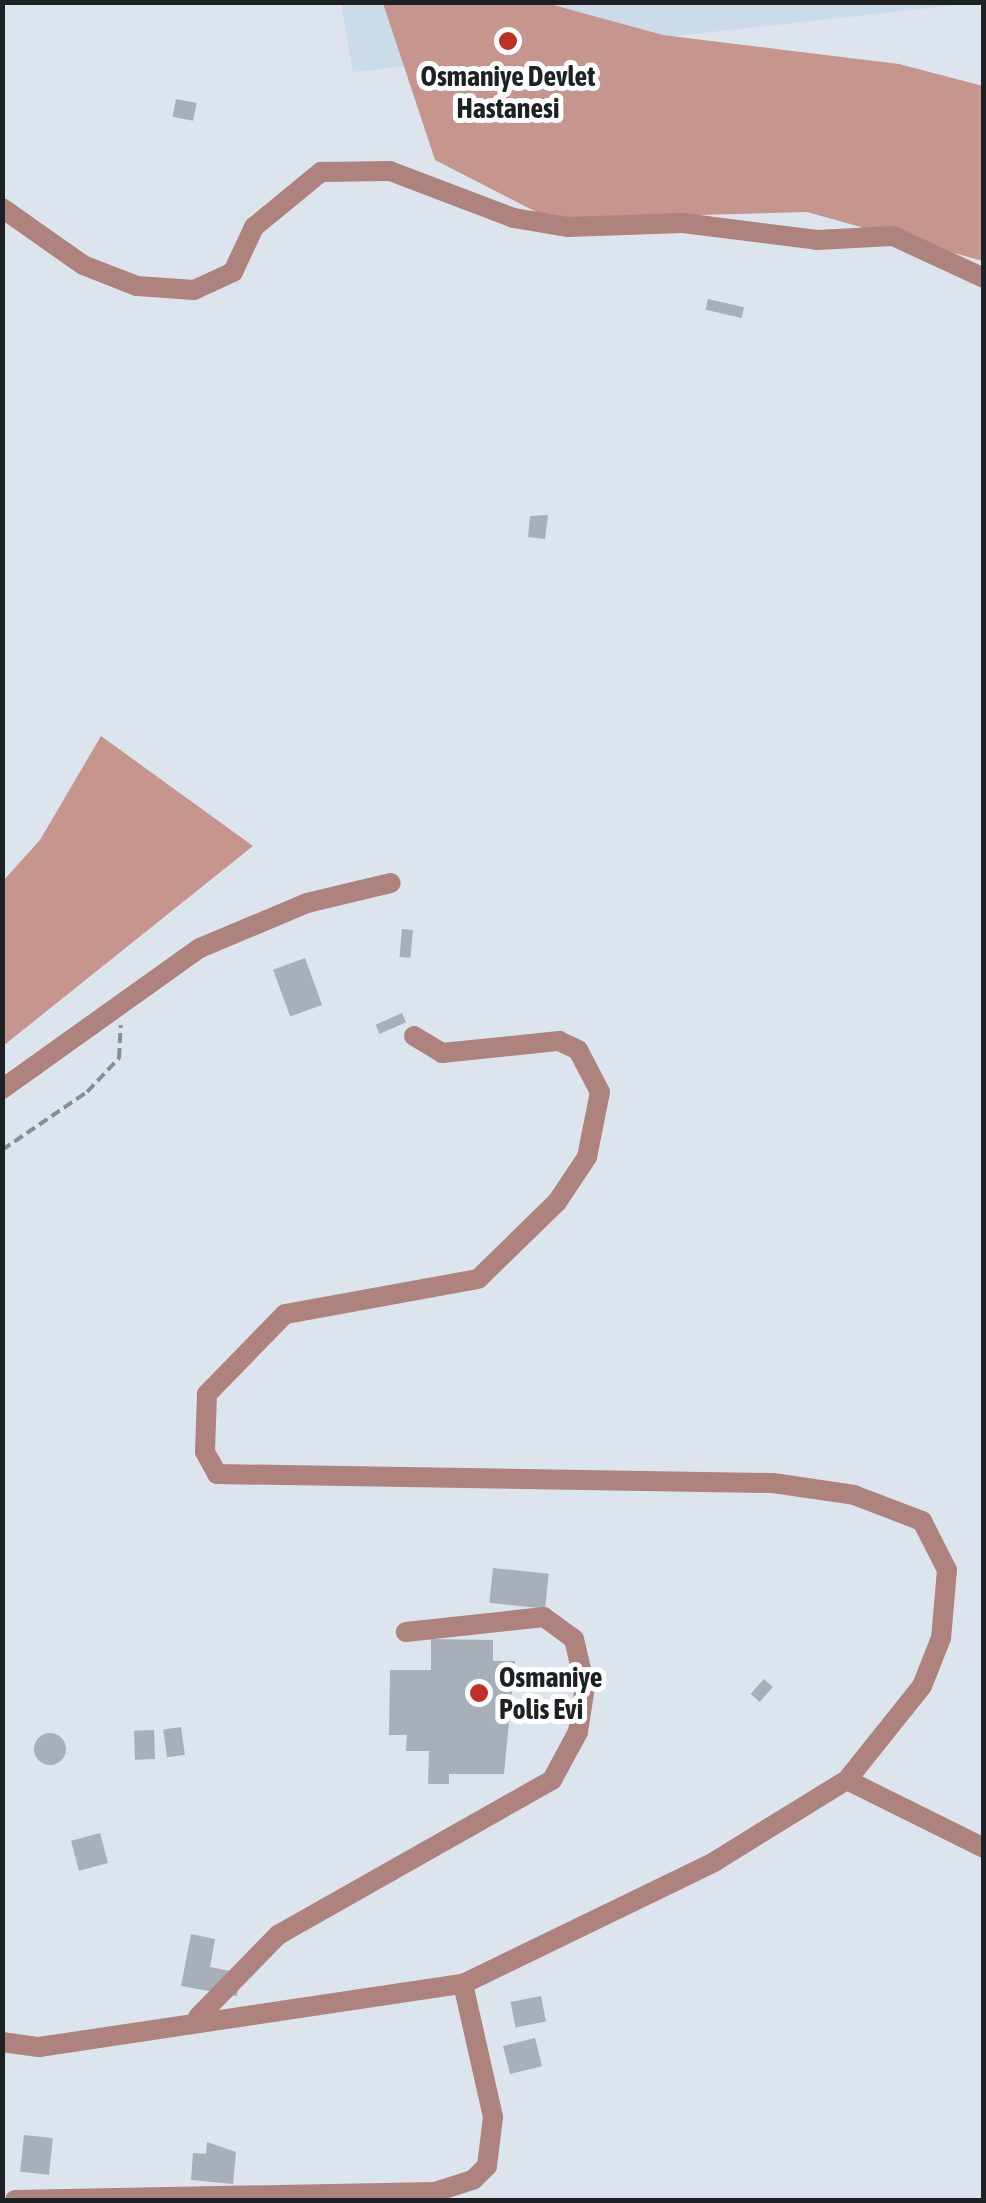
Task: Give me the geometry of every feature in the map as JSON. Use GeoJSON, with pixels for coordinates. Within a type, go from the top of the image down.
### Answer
{"type":"FeatureCollection","features":[{"type":"Feature","properties":{"kind":"street"},"geometry":{"type":"LineString","coordinates":[[2,208],[82,265],[137,286],[194,290],[232,272],[254,227],[321,172],[390,172],[514,218],[568,227],[683,222],[817,240],[894,236],[984,278]]}},
{"type":"Feature","properties":{"kind":"street"},"geometry":{"type":"LineString","coordinates":[[2,1089],[216,940],[306,903],[390,883]]}},
{"type":"Feature","properties":{"kind":"street"},"geometry":{"type":"LineString","coordinates":[[2,2042],[39,2047],[198,2017],[463,1984],[714,1862],[848,1780],[922,1686],[941,1638],[946,1570],[922,1521],[854,1495],[773,1483],[217,1474],[205,1452],[208,1394],[285,1314],[478,1279],[557,1202],[587,1156],[600,1092],[578,1050],[559,1041],[442,1053],[414,1036]]}},
{"type":"Feature","properties":{"kind":"street"},"geometry":{"type":"LineString","coordinates":[[198,2017],[278,1935],[552,1780],[578,1732],[585,1686],[574,1639],[544,1617],[406,1632]]}},
{"type":"Feature","properties":{"kind":"street"},"geometry":{"type":"LineString","coordinates":[[848,1780],[984,1848]]}},
{"type":"Feature","properties":{"kind":"street"},"geometry":{"type":"LineString","coordinates":[[15,2200],[435,2192],[472,2180],[487,2166],[493,2116],[463,1984]]}},
{"type":"Feature","properties":{"kind":"path"},"geometry":{"type":"LineString","coordinates":[[2,1150],[119,1058],[118,1011]]}},
{"type":"Feature","properties":{"kind":"shaded area","name":"Osmaniye Devlet Hastanesi"},"geometry":{"type":"Polygon","coordinates":[[[983,2],[353,72],[341,3],[983,2]]]}},
{"type":"Feature","properties":{"kind":"shaded area"},"geometry":{"type":"Polygon","coordinates":[[[383,3],[546,3],[663,35],[899,64],[983,86],[983,261],[807,212],[550,219],[435,160],[383,3]]]}},
{"type":"Feature","properties":{"kind":"shaded area"},"geometry":{"type":"Polygon","coordinates":[[[101,736],[253,846],[3,1046],[3,881],[40,840],[101,736]]]}},
{"type":"Feature","properties":{"kind":"building"},"geometry":{"type":"Polygon","coordinates":[[[176,99],[197,103],[193,121],[173,117],[176,99]]]}},
{"type":"Feature","properties":{"kind":"building"},"geometry":{"type":"Polygon","coordinates":[[[708,299],[744,307],[742,318],[706,310],[708,299]]]}},
{"type":"Feature","properties":{"kind":"building"},"geometry":{"type":"Polygon","coordinates":[[[548,515],[545,539],[528,537],[530,516],[548,515]]]}},
{"type":"Feature","properties":{"kind":"building"},"geometry":{"type":"Polygon","coordinates":[[[402,929],[413,930],[411,958],[400,957],[402,929]]]}},
{"type":"Feature","properties":{"kind":"building"},"geometry":{"type":"Polygon","coordinates":[[[305,958],[322,1005],[290,1017],[273,970],[305,958]]]}},
{"type":"Feature","properties":{"kind":"building"},"geometry":{"type":"Polygon","coordinates":[[[402,1013],[406,1022],[380,1034],[376,1025],[402,1013]]]}},
{"type":"Feature","properties":{"kind":"building"},"geometry":{"type":"Polygon","coordinates":[[[493,1568],[549,1574],[545,1609],[489,1603],[493,1568]]]}},
{"type":"Feature","properties":{"kind":"building"},"geometry":{"type":"Polygon","coordinates":[[[431,1639],[493,1640],[493,1661],[515,1661],[504,1774],[449,1774],[449,1784],[428,1784],[429,1751],[406,1751],[407,1735],[389,1735],[390,1670],[431,1670],[431,1639]]]}},
{"type":"Feature","properties":{"kind":"building"},"geometry":{"type":"Polygon","coordinates":[[[764,1679],[773,1687],[760,1702],[751,1694],[764,1679]]]}},
{"type":"Feature","properties":{"kind":"building"},"geometry":{"type":"Polygon","coordinates":[[[181,1727],[185,1755],[167,1757],[163,1730],[181,1727]]]}},
{"type":"Feature","properties":{"kind":"building"},"geometry":{"type":"Polygon","coordinates":[[[154,1730],[155,1759],[135,1760],[134,1731],[154,1730]]]}},
{"type":"Feature","properties":{"kind":"building"},"geometry":{"type":"Polygon","coordinates":[[[50,1733],[61,1738],[66,1749],[61,1760],[50,1765],[39,1760],[34,1749],[39,1738],[50,1733]]]}},
{"type":"Feature","properties":{"kind":"building"},"geometry":{"type":"Polygon","coordinates":[[[100,1833],[108,1863],[79,1871],[71,1841],[100,1833]]]}},
{"type":"Feature","properties":{"kind":"building"},"geometry":{"type":"Polygon","coordinates":[[[191,1934],[215,1939],[210,1967],[241,1973],[237,1996],[181,1986],[191,1934]]]}},
{"type":"Feature","properties":{"kind":"building"},"geometry":{"type":"Polygon","coordinates":[[[541,1996],[546,2022],[516,2027],[511,2002],[541,1996]]]}},
{"type":"Feature","properties":{"kind":"building"},"geometry":{"type":"Polygon","coordinates":[[[535,2038],[542,2066],[510,2074],[503,2046],[535,2038]]]}},
{"type":"Feature","properties":{"kind":"building"},"geometry":{"type":"Polygon","coordinates":[[[24,2135],[53,2138],[49,2175],[20,2172],[24,2135]]]}},
{"type":"Feature","properties":{"kind":"building"},"geometry":{"type":"Polygon","coordinates":[[[207,2142],[236,2152],[233,2184],[191,2180],[193,2153],[206,2154],[207,2142]]]}},
{"type":"Feature","properties":{"kind":"place","name":"Osmaniye Devlet Hastanesi"},"geometry":{"type":"Point","coordinates":[508,41]}},
{"type":"Feature","properties":{"kind":"place","name":"Osmaniye Polis Evi"},"geometry":{"type":"Point","coordinates":[479,1693]}}]}
